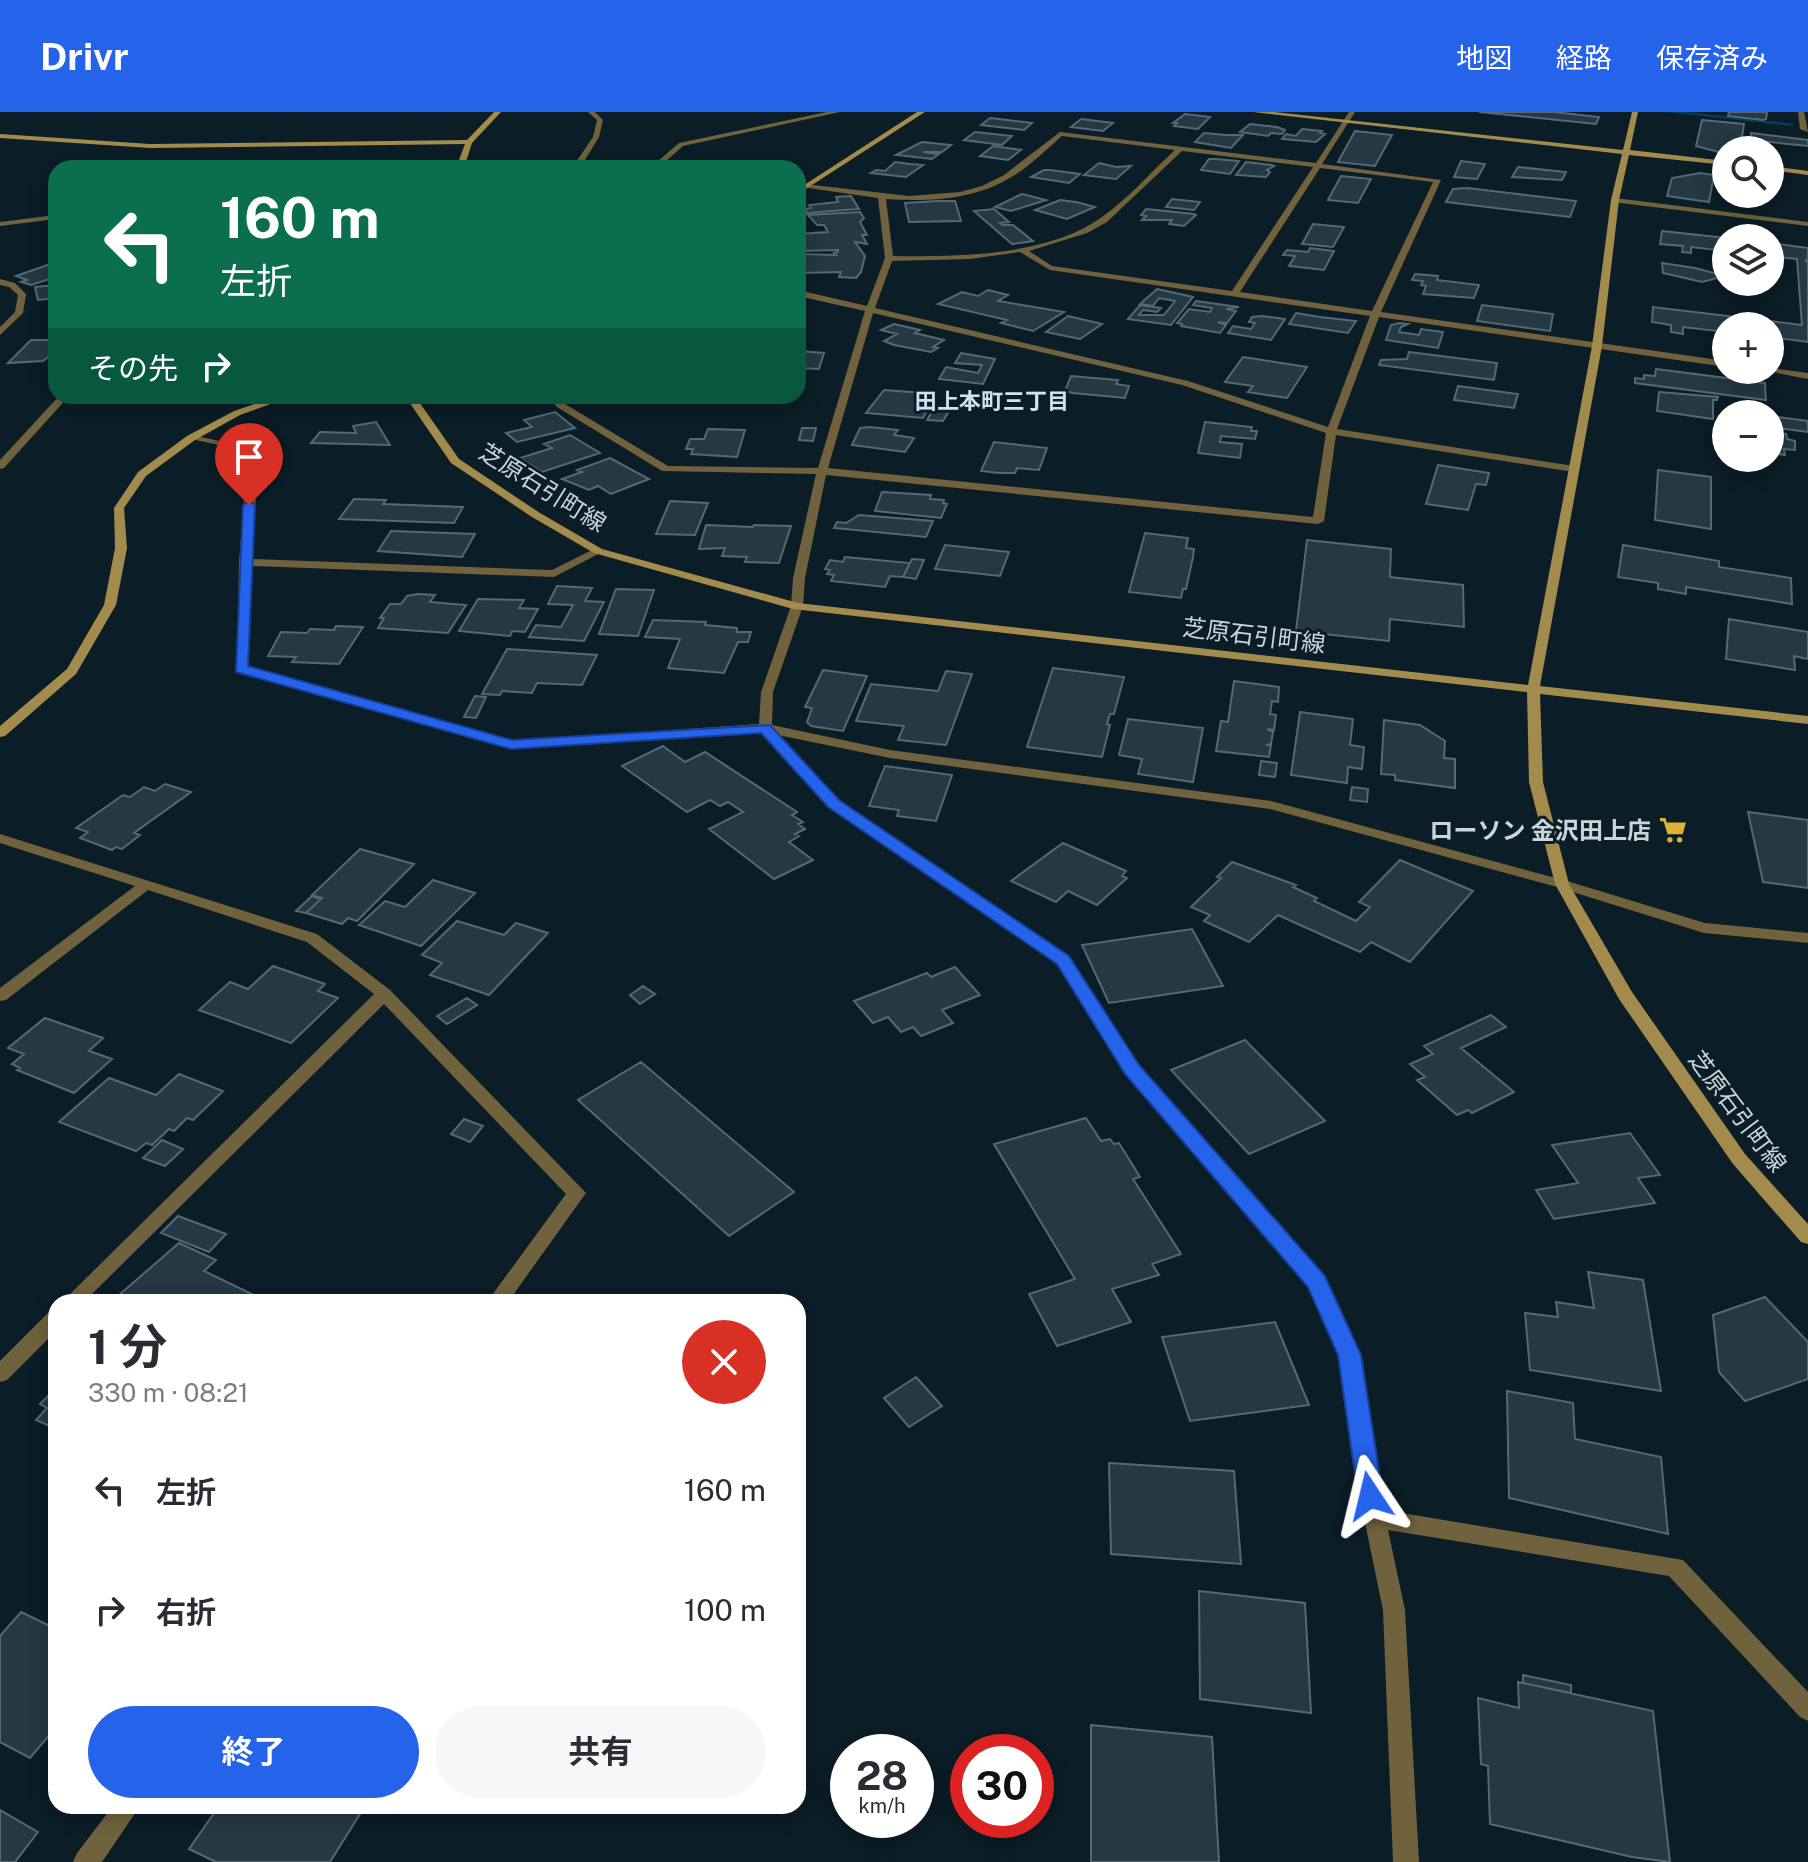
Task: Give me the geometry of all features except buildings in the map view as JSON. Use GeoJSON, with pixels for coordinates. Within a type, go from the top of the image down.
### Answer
{"type":"FeatureCollection","features":[{"type":"Feature","properties":{"kind":"street"},"geometry":{"type":"LineString","coordinates":[[463,160],[469,142],[498,112]]}},
{"type":"Feature","properties":{"kind":"street"},"geometry":{"type":"LineString","coordinates":[[581,160],[596,137],[600,120],[591,112]]}},
{"type":"Feature","properties":{"kind":"street"},"geometry":{"type":"LineString","coordinates":[[663,160],[681,144],[837,112]]}},
{"type":"Feature","properties":{"kind":"street"},"geometry":{"type":"LineString","coordinates":[[808,186],[922,112]]}},
{"type":"Feature","properties":{"kind":"street"},"geometry":{"type":"LineString","coordinates":[[1256,112],[1712,162]]}},
{"type":"Feature","properties":{"kind":"street"},"geometry":{"type":"LineString","coordinates":[[1235,294],[1352,112]]}},
{"type":"Feature","properties":{"kind":"street"},"geometry":{"type":"LineString","coordinates":[[1635,112],[1615,200],[1597,346],[1533,691],[1808,720]]}},
{"type":"Feature","properties":{"kind":"street"},"geometry":{"type":"LineString","coordinates":[[1801,112],[1803,129],[1808,130]]}},
{"type":"Feature","properties":{"kind":"street"},"geometry":{"type":"LineString","coordinates":[[561,404],[666,469],[822,471],[1318,521],[1331,431],[1375,315],[1437,180],[1060,134],[1007,177],[969,192],[882,197],[808,186]]}},
{"type":"Feature","properties":{"kind":"street"},"geometry":{"type":"LineString","coordinates":[[0,136],[150,146],[469,142]]}},
{"type":"Feature","properties":{"kind":"street"},"geometry":{"type":"LineString","coordinates":[[889,258],[928,260],[1021,249],[1072,236],[1102,221],[1180,149]]}},
{"type":"Feature","properties":{"kind":"street"},"geometry":{"type":"LineString","coordinates":[[1784,170],[1808,173]]}},
{"type":"Feature","properties":{"kind":"street"},"geometry":{"type":"LineString","coordinates":[[882,197],[889,258],[870,309],[822,471],[799,578],[797,606],[767,692],[765,728],[833,803],[1063,960],[1132,1069],[1317,1282],[1350,1355],[1375,1518],[1394,1610],[1406,1862]]}},
{"type":"Feature","properties":{"kind":"street"},"geometry":{"type":"LineString","coordinates":[[1615,200],[1808,224]]}},
{"type":"Feature","properties":{"kind":"street"},"geometry":{"type":"LineString","coordinates":[[0,224],[48,218]]}},
{"type":"Feature","properties":{"kind":"street"},"geometry":{"type":"LineString","coordinates":[[1021,249],[1050,268],[1712,362]]}},
{"type":"Feature","properties":{"kind":"street"},"geometry":{"type":"LineString","coordinates":[[0,282],[12,285],[22,294],[19,313],[0,332]]}},
{"type":"Feature","properties":{"kind":"street"},"geometry":{"type":"LineString","coordinates":[[806,295],[1185,383],[1331,431],[1574,469]]}},
{"type":"Feature","properties":{"kind":"street"},"geometry":{"type":"LineString","coordinates":[[0,316],[19,313]]}},
{"type":"Feature","properties":{"kind":"street"},"geometry":{"type":"LineString","coordinates":[[1784,372],[1808,376]]}},
{"type":"Feature","properties":{"kind":"street"},"geometry":{"type":"LineString","coordinates":[[0,466],[57,404]]}},
{"type":"Feature","properties":{"kind":"street"},"geometry":{"type":"LineString","coordinates":[[0,733],[72,671],[110,605],[121,548],[119,508],[142,474],[191,438],[237,413],[263,404]]}},
{"type":"Feature","properties":{"kind":"street","name":"芝原石引町線"},"geometry":{"type":"LineString","coordinates":[[416,404],[455,461],[536,515],[598,551],[797,606],[1533,691],[1536,782],[1562,884],[1625,995],[1739,1159],[1808,1237]]}},
{"type":"Feature","properties":{"kind":"street"},"geometry":{"type":"LineString","coordinates":[[191,438],[253,449],[241,669],[511,745],[765,728],[890,754],[1271,805],[1562,884],[1704,928],[1808,938]]}},
{"type":"Feature","properties":{"kind":"street"},"geometry":{"type":"LineString","coordinates":[[245,562],[554,574],[598,551]]}},
{"type":"Feature","properties":{"kind":"street"},"geometry":{"type":"LineString","coordinates":[[0,838],[312,938],[384,994],[577,1193],[503,1294]]}},
{"type":"Feature","properties":{"kind":"street"},"geometry":{"type":"LineString","coordinates":[[0,996],[147,884]]}},
{"type":"Feature","properties":{"kind":"street"},"geometry":{"type":"LineString","coordinates":[[80,1294],[384,994]]}},
{"type":"Feature","properties":{"kind":"street"},"geometry":{"type":"LineString","coordinates":[[0,1374],[48,1326]]}},
{"type":"Feature","properties":{"kind":"street"},"geometry":{"type":"LineString","coordinates":[[1375,1518],[1675,1567],[1808,1709]]}},
{"type":"Feature","properties":{"kind":"street"},"geometry":{"type":"LineString","coordinates":[[86,1862],[122,1814]]}},
{"type":"Feature","properties":{"kind":"waterway"},"geometry":{"type":"LineString","coordinates":[[1669,112],[1792,124]]}},
{"type":"Feature","properties":{"kind":"place","name":"ローソン 金沢田上店"},"geometry":{"type":"Point","coordinates":[1673,830]}},
{"type":"Feature","properties":{"kind":"district","name":"田上本町三丁目"},"geometry":{"type":"Point","coordinates":[992,401]}},
{"type":"Feature","properties":{"kind":"route"},"geometry":{"type":"LineString","coordinates":[[249,505],[241,669],[511,745],[765,728],[833,803],[1063,960],[1132,1069],[1317,1282],[1350,1355],[1370,1496]]}}]}
